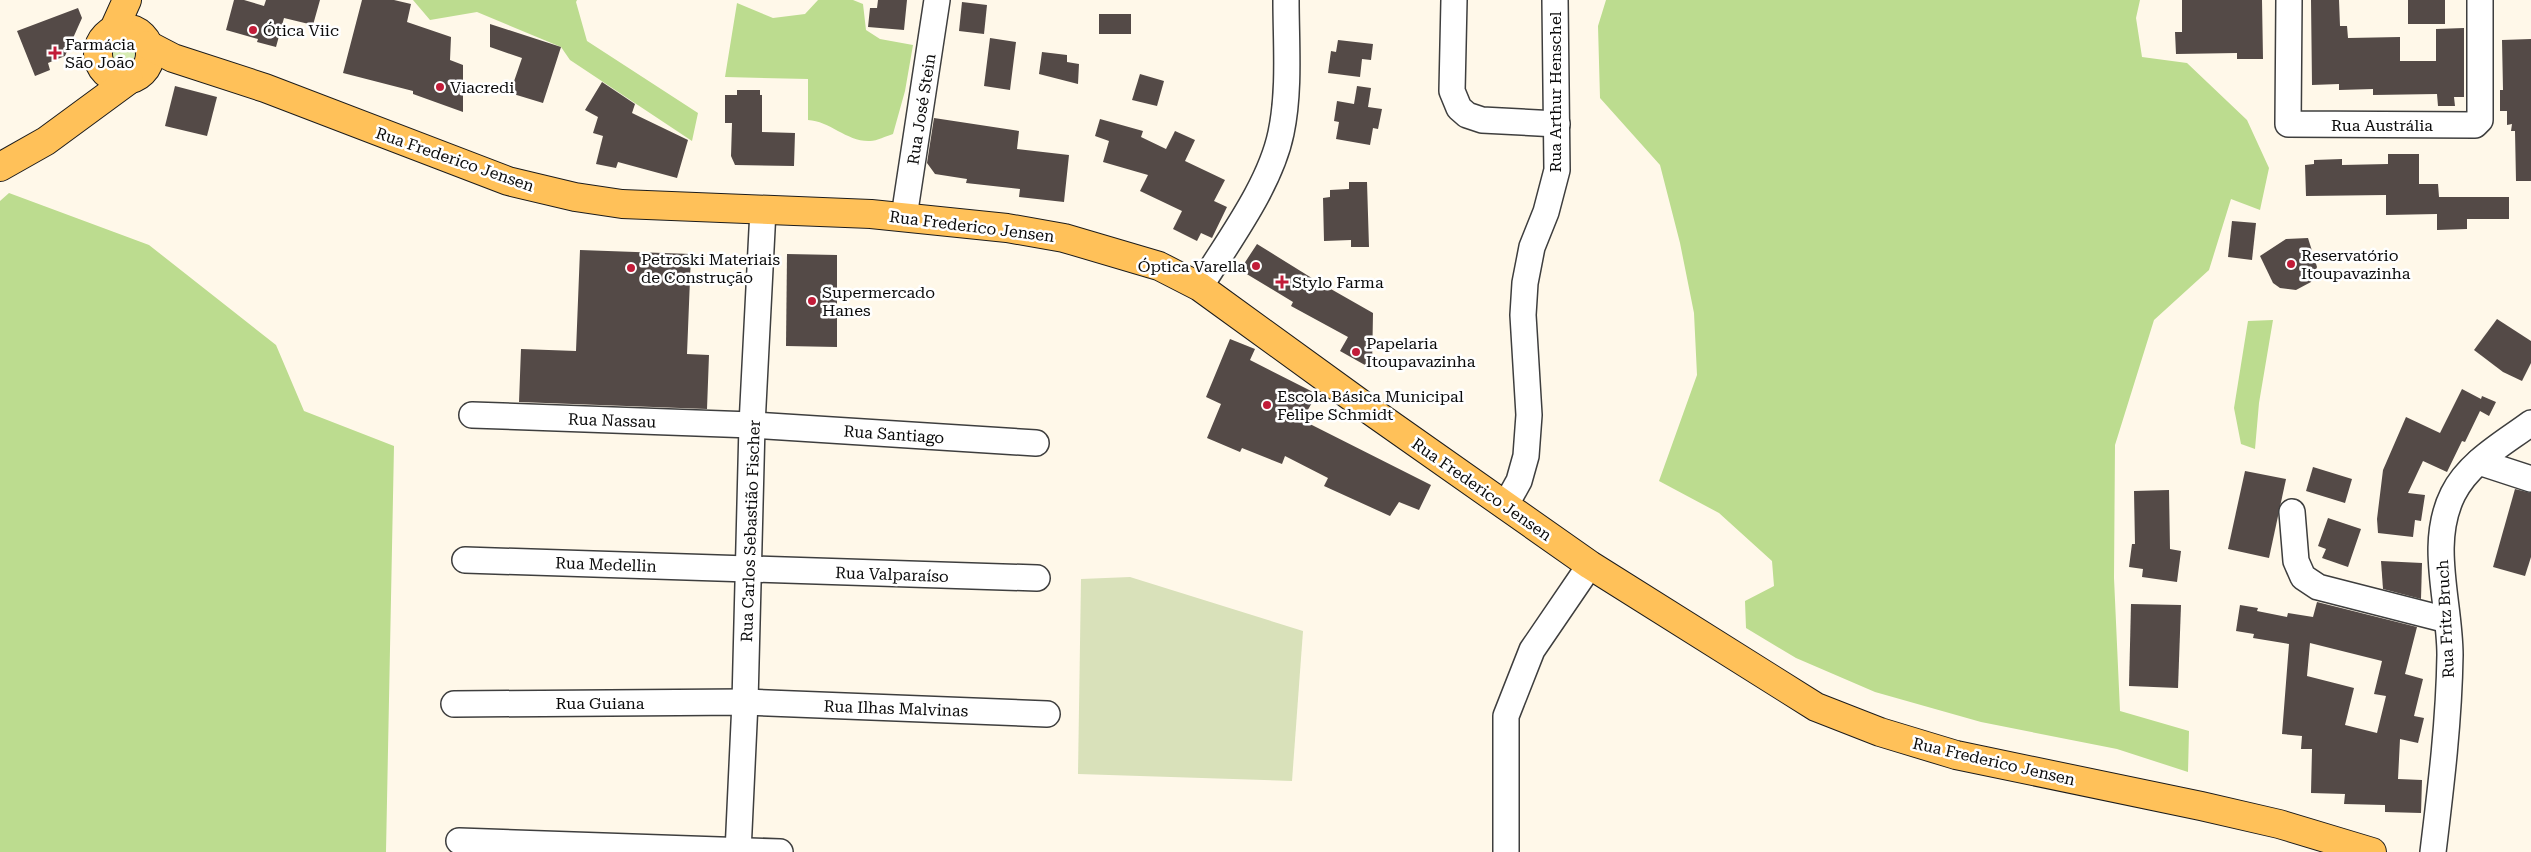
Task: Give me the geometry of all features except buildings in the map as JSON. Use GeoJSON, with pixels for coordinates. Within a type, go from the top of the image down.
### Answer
{"type":"FeatureCollection","features":[{"type":"Feature","properties":{"kind":"main road"},"geometry":{"type":"LineString","coordinates":[[0,167],[46,142],[135,77],[149,61],[133,35],[127,0]]}},
{"type":"Feature","properties":{"kind":"main road"},"geometry":{"type":"LineString","coordinates":[[133,35],[135,0]]}},
{"type":"Feature","properties":{"kind":"main road"},"geometry":{"type":"LineString","coordinates":[[76,119],[90,98],[102,69],[98,50],[103,38],[133,35]]}},
{"type":"Feature","properties":{"kind":"main road","name":"Rua Frederico Jensen"},"geometry":{"type":"LineString","coordinates":[[133,35],[173,58],[216,71],[440,156],[517,183],[575,198],[622,204],[904,217],[1007,228],[1064,238],[1114,251],[1159,266],[1200,287],[1505,506],[1590,564],[1799,698],[1880,732],[1956,755],[2279,824],[2372,852]]}},
{"type":"Feature","properties":{"kind":"main road"},"geometry":{"type":"LineString","coordinates":[[102,69],[119,80],[135,77]]}},
{"type":"Feature","properties":{"kind":"main road","name":"Rua Frederico Jensen"},"geometry":{"type":"LineString","coordinates":[[135,77],[216,71]]}},
{"type":"Feature","properties":{"kind":"street","name":"Rua José Stein"},"geometry":{"type":"LineString","coordinates":[[904,217],[937,0]]}},
{"type":"Feature","properties":{"kind":"street"},"geometry":{"type":"LineString","coordinates":[[1200,287],[1254,198],[1272,162],[1281,133],[1285,95],[1286,0]]}},
{"type":"Feature","properties":{"kind":"street"},"geometry":{"type":"LineString","coordinates":[[1454,0],[1452,91],[1459,108],[1467,115],[1482,120],[1557,124]]}},
{"type":"Feature","properties":{"kind":"street","name":"Rua Arthur Henschel"},"geometry":{"type":"LineString","coordinates":[[1505,506],[1519,481],[1526,456],[1528,416],[1523,315],[1525,283],[1532,247],[1546,212],[1557,170],[1555,0]]}},
{"type":"Feature","properties":{"kind":"street","name":"Rua Austrália"},"geometry":{"type":"LineString","coordinates":[[2288,0],[2288,124],[2475,125],[2480,120],[2480,0]]}},
{"type":"Feature","properties":{"kind":"street","name":"Rua Carlos Sebastião Fischer"},"geometry":{"type":"LineString","coordinates":[[738,851],[745,702],[752,425],[763,210]]}},
{"type":"Feature","properties":{"kind":"street","name":"Rua Nassau"},"geometry":{"type":"LineString","coordinates":[[472,415],[752,425]]}},
{"type":"Feature","properties":{"kind":"street","name":"Rua Fritz Bruch"},"geometry":{"type":"LineString","coordinates":[[2434,852],[2448,730],[2450,652],[2441,562],[2442,524],[2453,494],[2466,474],[2531,423]]}},
{"type":"Feature","properties":{"kind":"street","name":"Rua Santiago"},"geometry":{"type":"LineString","coordinates":[[752,425],[1036,443]]}},
{"type":"Feature","properties":{"kind":"street"},"geometry":{"type":"LineString","coordinates":[[2479,462],[2531,479]]}},
{"type":"Feature","properties":{"kind":"street"},"geometry":{"type":"LineString","coordinates":[[2292,512],[2296,561],[2303,576],[2318,587],[2447,620]]}},
{"type":"Feature","properties":{"kind":"street","name":"Rua Medellin"},"geometry":{"type":"LineString","coordinates":[[465,560],[748,569]]}},
{"type":"Feature","properties":{"kind":"street"},"geometry":{"type":"LineString","coordinates":[[1506,852],[1506,716],[1532,650],[1590,564]]}},
{"type":"Feature","properties":{"kind":"street","name":"Rua Valparaíso"},"geometry":{"type":"LineString","coordinates":[[748,569],[1037,578]]}},
{"type":"Feature","properties":{"kind":"street","name":"Rua Guiana"},"geometry":{"type":"LineString","coordinates":[[454,704],[745,702]]}},
{"type":"Feature","properties":{"kind":"street","name":"Rua Ilhas Malvinas"},"geometry":{"type":"LineString","coordinates":[[745,702],[1047,714]]}},
{"type":"Feature","properties":{"kind":"street"},"geometry":{"type":"LineString","coordinates":[[459,841],[780,852]]}},
{"type":"Feature","properties":{"kind":"green space"},"geometry":{"type":"Polygon","coordinates":[[[413,0],[577,0],[587,41],[698,113],[692,141],[570,60],[561,47],[477,12],[430,20],[413,0]]]}},
{"type":"Feature","properties":{"kind":"green space"},"geometry":{"type":"Polygon","coordinates":[[[818,0],[853,0],[863,4],[866,30],[880,39],[913,45],[905,91],[893,134],[873,141],[862,140],[816,121],[808,120],[808,79],[725,77],[737,3],[773,18],[805,14],[818,0]]]}},
{"type":"Feature","properties":{"kind":"green space"},"geometry":{"type":"Polygon","coordinates":[[[1606,0],[2140,0],[2136,18],[2142,57],[2187,63],[2247,120],[2269,168],[2260,210],[2231,199],[2209,270],[2154,320],[2115,445],[2114,578],[2120,711],[2189,731],[2188,772],[2117,749],[1981,722],[1875,692],[1796,658],[1746,628],[1745,601],[1774,586],[1772,561],[1719,513],[1659,481],[1697,375],[1694,313],[1680,243],[1660,165],[1600,98],[1598,26],[1606,0]]]}},
{"type":"Feature","properties":{"kind":"green space"},"geometry":{"type":"Polygon","coordinates":[[[123,42],[132,45],[135,54],[132,63],[123,66],[114,63],[111,54],[114,45],[123,42]]]}},
{"type":"Feature","properties":{"kind":"green space"},"geometry":{"type":"Polygon","coordinates":[[[9,193],[149,245],[276,345],[304,411],[394,446],[386,852],[0,852],[0,201],[9,193]]]}},
{"type":"Feature","properties":{"kind":"green space"},"geometry":{"type":"Polygon","coordinates":[[[2273,320],[2259,403],[2255,449],[2241,444],[2234,408],[2248,321],[2273,320]]]}},
{"type":"Feature","properties":{"kind":"green space"},"geometry":{"type":"Polygon","coordinates":[[[1130,577],[1303,631],[1292,781],[1078,774],[1081,579],[1130,577]]]}},
{"type":"Feature","properties":{"kind":"place","name":"Ótica Viic"},"geometry":{"type":"Point","coordinates":[253,30]}},
{"type":"Feature","properties":{"kind":"place","name":"Farmácia São João"},"geometry":{"type":"Point","coordinates":[55,53]}},
{"type":"Feature","properties":{"kind":"place","name":"Viacredi"},"geometry":{"type":"Point","coordinates":[440,87]}},
{"type":"Feature","properties":{"kind":"place","name":"Reservatório Itoupavazinha"},"geometry":{"type":"Point","coordinates":[2291,264]}},
{"type":"Feature","properties":{"kind":"place","name":"Óptica Varella"},"geometry":{"type":"Point","coordinates":[1256,266]}},
{"type":"Feature","properties":{"kind":"place","name":"Petroski Materiais de Construção"},"geometry":{"type":"Point","coordinates":[631,268]}},
{"type":"Feature","properties":{"kind":"place","name":"Stylo Farma"},"geometry":{"type":"Point","coordinates":[1282,282]}},
{"type":"Feature","properties":{"kind":"place","name":"Supermercado Hanes"},"geometry":{"type":"Point","coordinates":[812,301]}},
{"type":"Feature","properties":{"kind":"place","name":"Papelaria Itoupavazinha"},"geometry":{"type":"Point","coordinates":[1356,352]}},
{"type":"Feature","properties":{"kind":"place","name":"Escola Básica Municipal Felipe Schmidt"},"geometry":{"type":"Point","coordinates":[1267,405]}}]}
